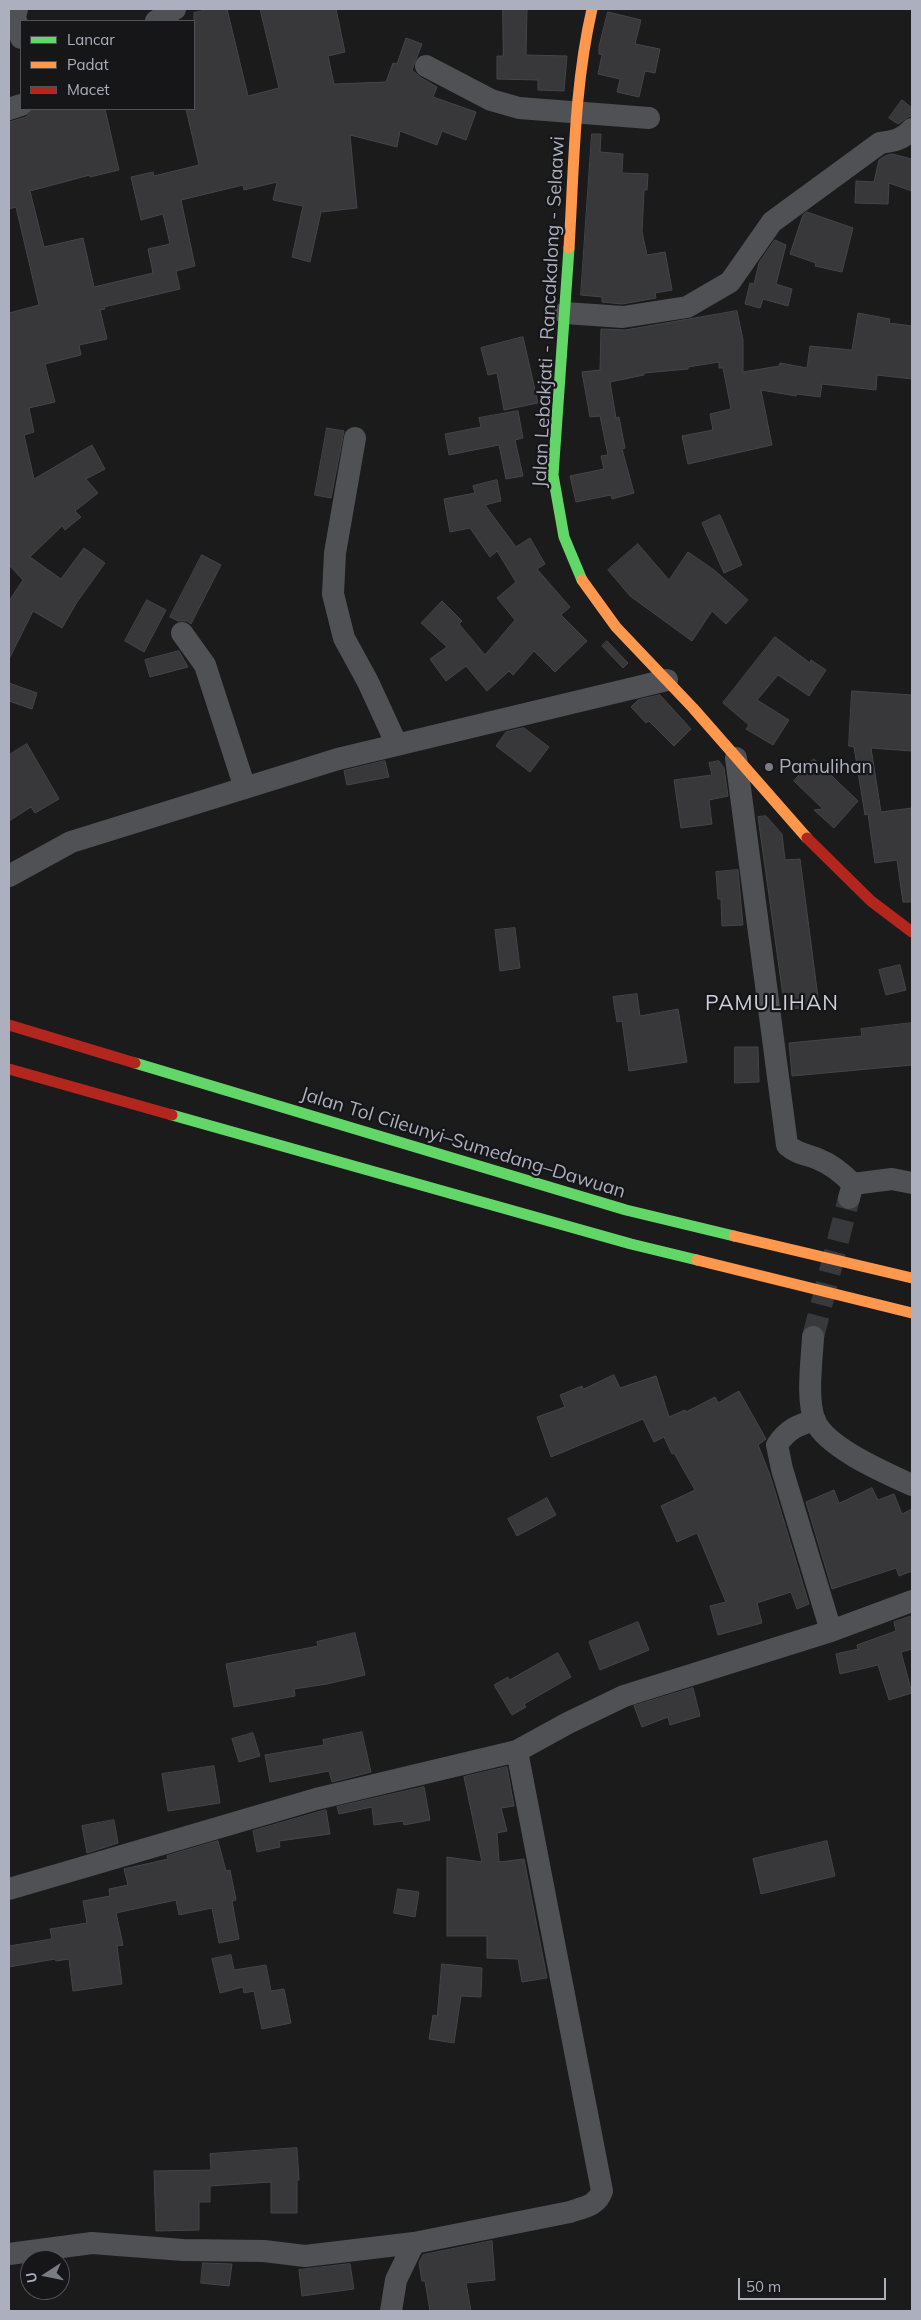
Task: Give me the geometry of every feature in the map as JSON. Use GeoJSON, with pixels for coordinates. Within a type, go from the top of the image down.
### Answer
{"type":"FeatureCollection","features":[{"type":"Feature","properties":{"kind":"main road","name":"Jalan Lebakjati - Rancakalong - Selaawi"},"geometry":{"type":"LineString","coordinates":[[592,9],[584,44],[578,112],[553,475],[561,528],[578,573],[591,595],[812,844],[896,923],[912,932]]}},
{"type":"Feature","properties":{"kind":"main road","name":"Jalan Tol Cileunyi–Sumedang–Dawuan"},"geometry":{"type":"LineString","coordinates":[[9,1025],[626,1210],[912,1278]]}},
{"type":"Feature","properties":{"kind":"main road"},"geometry":{"type":"LineString","coordinates":[[9,1069],[631,1244],[912,1313]]}},
{"type":"Feature","properties":{"kind":"street"},"geometry":{"type":"LineString","coordinates":[[17,9],[15,17],[20,34]]}},
{"type":"Feature","properties":{"kind":"street"},"geometry":{"type":"LineString","coordinates":[[158,20],[175,9]]}},
{"type":"Feature","properties":{"kind":"street"},"geometry":{"type":"LineString","coordinates":[[426,66],[491,100],[519,108],[650,118]]}},
{"type":"Feature","properties":{"kind":"street"},"geometry":{"type":"LineString","coordinates":[[565,313],[623,317],[687,307],[730,282],[772,222],[880,143],[897,141],[912,129]]}},
{"type":"Feature","properties":{"kind":"street"},"geometry":{"type":"LineString","coordinates":[[355,438],[335,553],[333,594],[344,638],[368,682],[397,745]]}},
{"type":"Feature","properties":{"kind":"street"},"geometry":{"type":"LineString","coordinates":[[182,633],[205,665],[245,788]]}},
{"type":"Feature","properties":{"kind":"street"},"geometry":{"type":"LineString","coordinates":[[9,876],[71,842],[338,759],[667,680]]}},
{"type":"Feature","properties":{"kind":"street"},"geometry":{"type":"LineString","coordinates":[[736,758],[787,1145],[795,1153],[821,1160],[841,1172],[851,1191],[892,1180],[912,1182]]}},
{"type":"Feature","properties":{"kind":"street"},"geometry":{"type":"LineString","coordinates":[[812,1337],[811,1402],[815,1420],[824,1434],[868,1465],[912,1485]]}},
{"type":"Feature","properties":{"kind":"street"},"geometry":{"type":"LineString","coordinates":[[815,1420],[798,1425],[784,1434],[777,1445],[782,1469],[831,1631]]}},
{"type":"Feature","properties":{"kind":"street"},"geometry":{"type":"LineString","coordinates":[[9,1889],[316,1799],[517,1751],[568,1722],[624,1696],[831,1631],[912,1601]]}},
{"type":"Feature","properties":{"kind":"street"},"geometry":{"type":"LineString","coordinates":[[9,2254],[92,2242],[183,2250],[264,2251],[305,2256],[414,2243],[570,2212],[594,2204],[600,2198],[602,2191],[517,1751]]}},
{"type":"Feature","properties":{"kind":"street"},"geometry":{"type":"LineString","coordinates":[[392,2311],[396,2280],[414,2243]]}},
{"type":"Feature","properties":{"kind":"building"},"geometry":{"type":"Polygon","coordinates":[[[210,9],[227,9],[248,96],[279,88],[260,9],[336,9],[345,52],[328,56],[334,84],[386,82],[393,63],[397,64],[406,38],[422,44],[412,70],[437,87],[433,97],[476,112],[466,140],[442,131],[437,145],[400,131],[397,147],[350,135],[357,208],[321,212],[310,262],[292,257],[303,206],[273,200],[277,182],[244,190],[243,185],[181,200],[195,266],[176,271],[180,289],[104,307],[105,309],[100,310],[107,339],[79,345],[81,355],[45,364],[55,402],[29,408],[34,432],[24,435],[34,479],[92,445],[105,469],[86,479],[98,493],[75,511],[81,517],[65,530],[62,526],[30,557],[61,579],[84,548],[105,563],[77,602],[62,628],[33,611],[9,659],[9,601],[23,580],[9,565],[9,313],[39,305],[16,207],[9,209],[9,122],[26,117],[32,110],[105,110],[119,170],[90,177],[90,175],[30,191],[44,247],[83,238],[94,287],[153,273],[148,249],[170,244],[163,214],[141,220],[131,177],[153,172],[154,176],[199,165],[186,110],[195,110],[194,13],[210,9]]]}},
{"type":"Feature","properties":{"kind":"building"},"geometry":{"type":"Polygon","coordinates":[[[503,9],[527,9],[526,55],[567,56],[564,91],[538,90],[538,80],[497,79],[497,56],[503,56],[503,9]]]}},
{"type":"Feature","properties":{"kind":"building"},"geometry":{"type":"Polygon","coordinates":[[[608,12],[641,20],[635,44],[660,49],[655,73],[645,71],[639,97],[617,92],[620,79],[598,74],[602,55],[599,54],[599,47],[608,12]]]}},
{"type":"Feature","properties":{"kind":"building"},"geometry":{"type":"Polygon","coordinates":[[[902,100],[912,108],[912,116],[898,124],[889,118],[902,100]]]}},
{"type":"Feature","properties":{"kind":"building"},"geometry":{"type":"Polygon","coordinates":[[[592,134],[601,134],[600,152],[623,154],[622,173],[648,174],[647,190],[644,190],[642,232],[647,255],[665,252],[672,290],[655,293],[656,298],[622,304],[602,302],[602,297],[581,295],[592,134]]]}},
{"type":"Feature","properties":{"kind":"building"},"geometry":{"type":"Polygon","coordinates":[[[892,154],[912,159],[912,191],[889,183],[888,204],[855,203],[856,181],[874,182],[879,160],[892,154]]]}},
{"type":"Feature","properties":{"kind":"building"},"geometry":{"type":"Polygon","coordinates":[[[807,212],[853,228],[842,272],[815,266],[816,263],[790,254],[803,215],[807,212]]]}},
{"type":"Feature","properties":{"kind":"building"},"geometry":{"type":"Polygon","coordinates":[[[775,240],[786,245],[776,284],[792,289],[788,306],[763,299],[760,308],[745,304],[750,283],[754,284],[759,263],[775,240]]]}},
{"type":"Feature","properties":{"kind":"building"},"geometry":{"type":"Polygon","coordinates":[[[737,311],[743,340],[743,372],[779,366],[780,363],[807,368],[810,346],[852,350],[858,313],[890,319],[889,323],[912,326],[912,379],[877,375],[876,390],[822,384],[820,397],[797,394],[796,396],[761,390],[772,445],[688,464],[682,436],[713,430],[710,414],[731,409],[723,368],[719,368],[719,362],[688,367],[688,369],[644,373],[644,375],[610,382],[616,418],[619,417],[625,448],[622,449],[634,493],[612,499],[611,495],[576,502],[570,476],[604,469],[601,456],[608,455],[600,416],[590,417],[582,372],[600,370],[601,329],[625,330],[737,311]]]}},
{"type":"Feature","properties":{"kind":"building"},"geometry":{"type":"Polygon","coordinates":[[[523,337],[538,403],[504,410],[497,373],[488,375],[481,348],[523,337]]]}},
{"type":"Feature","properties":{"kind":"building"},"geometry":{"type":"Polygon","coordinates":[[[518,411],[523,438],[515,440],[523,476],[506,479],[499,445],[449,455],[445,434],[481,427],[479,418],[518,411]]]}},
{"type":"Feature","properties":{"kind":"building"},"geometry":{"type":"Polygon","coordinates":[[[327,428],[344,431],[331,498],[315,495],[327,428]]]}},
{"type":"Feature","properties":{"kind":"building"},"geometry":{"type":"Polygon","coordinates":[[[497,480],[501,501],[485,505],[516,547],[530,538],[545,564],[537,569],[570,607],[561,615],[587,641],[555,672],[534,651],[513,675],[509,671],[487,691],[466,666],[446,681],[430,659],[447,647],[421,623],[442,601],[462,621],[459,624],[485,655],[515,620],[497,598],[516,582],[497,551],[490,557],[470,528],[450,532],[444,499],[475,493],[473,486],[497,480]]]}},
{"type":"Feature","properties":{"kind":"building"},"geometry":{"type":"Polygon","coordinates":[[[720,515],[742,565],[724,573],[702,523],[720,515]]]}},
{"type":"Feature","properties":{"kind":"building"},"geometry":{"type":"Polygon","coordinates":[[[638,544],[669,580],[688,552],[714,570],[748,600],[726,624],[712,611],[692,641],[630,596],[608,570],[638,544]]]}},
{"type":"Feature","properties":{"kind":"building"},"geometry":{"type":"Polygon","coordinates":[[[202,555],[221,565],[191,624],[187,621],[178,621],[170,617],[202,555]]]}},
{"type":"Feature","properties":{"kind":"building"},"geometry":{"type":"Polygon","coordinates":[[[147,600],[166,610],[144,652],[125,641],[147,600]]]}},
{"type":"Feature","properties":{"kind":"building"},"geometry":{"type":"Polygon","coordinates":[[[775,637],[810,663],[811,660],[826,670],[809,696],[778,675],[757,700],[789,720],[773,745],[746,729],[749,725],[723,703],[775,637]]]}},
{"type":"Feature","properties":{"kind":"building"},"geometry":{"type":"Polygon","coordinates":[[[607,641],[628,663],[623,668],[602,646],[607,641]]]}},
{"type":"Feature","properties":{"kind":"building"},"geometry":{"type":"Polygon","coordinates":[[[179,651],[188,667],[150,677],[145,660],[179,651]]]}},
{"type":"Feature","properties":{"kind":"building"},"geometry":{"type":"Polygon","coordinates":[[[9,683],[37,693],[32,709],[9,701],[9,683]]]}},
{"type":"Feature","properties":{"kind":"building"},"geometry":{"type":"Polygon","coordinates":[[[852,691],[912,695],[912,751],[871,748],[881,812],[912,808],[912,902],[903,902],[897,860],[875,863],[868,814],[865,815],[854,747],[849,746],[852,691]]]}},
{"type":"Feature","properties":{"kind":"building"},"geometry":{"type":"Polygon","coordinates":[[[660,695],[691,729],[674,746],[649,721],[646,723],[631,707],[638,700],[660,695]]]}},
{"type":"Feature","properties":{"kind":"building"},"geometry":{"type":"Polygon","coordinates":[[[524,728],[549,747],[530,772],[496,746],[506,732],[524,728]]]}},
{"type":"Feature","properties":{"kind":"building"},"geometry":{"type":"Polygon","coordinates":[[[27,744],[59,799],[35,813],[31,807],[9,821],[9,755],[27,744]]]}},
{"type":"Feature","properties":{"kind":"building"},"geometry":{"type":"Polygon","coordinates":[[[814,759],[858,801],[834,828],[814,810],[823,809],[794,781],[814,759]]]}},
{"type":"Feature","properties":{"kind":"building"},"geometry":{"type":"Polygon","coordinates":[[[385,761],[389,777],[347,785],[344,771],[385,761]]]}},
{"type":"Feature","properties":{"kind":"building"},"geometry":{"type":"Polygon","coordinates":[[[719,761],[724,768],[728,796],[709,800],[712,824],[681,828],[674,780],[712,775],[709,763],[719,761]]]}},
{"type":"Feature","properties":{"kind":"building"},"geometry":{"type":"Polygon","coordinates":[[[766,816],[782,834],[785,860],[800,859],[819,1005],[785,1010],[758,817],[766,816]]]}},
{"type":"Feature","properties":{"kind":"building"},"geometry":{"type":"Polygon","coordinates":[[[738,870],[743,925],[722,926],[721,899],[718,899],[716,872],[738,870]]]}},
{"type":"Feature","properties":{"kind":"building"},"geometry":{"type":"Polygon","coordinates":[[[515,928],[520,968],[500,971],[495,930],[515,928]]]}},
{"type":"Feature","properties":{"kind":"building"},"geometry":{"type":"Polygon","coordinates":[[[900,965],[906,990],[886,995],[879,970],[900,965]]]}},
{"type":"Feature","properties":{"kind":"building"},"geometry":{"type":"Polygon","coordinates":[[[637,994],[640,1016],[678,1009],[687,1062],[629,1071],[622,1021],[617,1022],[613,997],[637,994]]]}},
{"type":"Feature","properties":{"kind":"building"},"geometry":{"type":"Polygon","coordinates":[[[912,1023],[912,1065],[792,1076],[789,1043],[862,1036],[861,1029],[912,1023]]]}},
{"type":"Feature","properties":{"kind":"building"},"geometry":{"type":"Polygon","coordinates":[[[735,1047],[758,1047],[759,1082],[735,1083],[735,1047]]]}},
{"type":"Feature","properties":{"kind":"building"},"geometry":{"type":"Polygon","coordinates":[[[614,1375],[620,1388],[656,1376],[669,1417],[685,1410],[686,1412],[715,1397],[718,1403],[739,1391],[766,1439],[758,1445],[770,1475],[809,1604],[797,1609],[791,1592],[757,1603],[762,1623],[718,1635],[710,1606],[726,1602],[697,1533],[677,1542],[661,1506],[695,1490],[674,1453],[672,1454],[664,1437],[654,1442],[643,1419],[551,1457],[537,1417],[565,1407],[560,1395],[582,1386],[583,1389],[614,1375]]]}},
{"type":"Feature","properties":{"kind":"building"},"geometry":{"type":"Polygon","coordinates":[[[872,1488],[878,1500],[894,1494],[902,1514],[912,1509],[912,1571],[899,1576],[896,1568],[832,1589],[806,1502],[834,1490],[839,1503],[872,1488]]]}},
{"type":"Feature","properties":{"kind":"building"},"geometry":{"type":"Polygon","coordinates":[[[547,1498],[556,1515],[517,1536],[508,1519],[547,1498]]]}},
{"type":"Feature","properties":{"kind":"building"},"geometry":{"type":"Polygon","coordinates":[[[912,1616],[912,1649],[901,1652],[912,1693],[889,1700],[878,1665],[840,1674],[836,1654],[858,1649],[857,1645],[896,1631],[894,1622],[912,1616]]]}},
{"type":"Feature","properties":{"kind":"building"},"geometry":{"type":"Polygon","coordinates":[[[638,1622],[649,1650],[600,1670],[589,1642],[638,1622]]]}},
{"type":"Feature","properties":{"kind":"building"},"geometry":{"type":"Polygon","coordinates":[[[355,1633],[365,1675],[294,1689],[295,1696],[234,1707],[226,1664],[318,1646],[317,1642],[355,1633]]]}},
{"type":"Feature","properties":{"kind":"building"},"geometry":{"type":"Polygon","coordinates":[[[558,1653],[571,1677],[524,1704],[526,1707],[512,1715],[494,1685],[508,1677],[509,1680],[558,1653]]]}},
{"type":"Feature","properties":{"kind":"building"},"geometry":{"type":"Polygon","coordinates":[[[693,1688],[700,1716],[670,1725],[668,1717],[642,1727],[634,1706],[693,1688]]]}},
{"type":"Feature","properties":{"kind":"building"},"geometry":{"type":"Polygon","coordinates":[[[362,1732],[371,1772],[332,1782],[329,1771],[270,1782],[265,1755],[324,1745],[323,1740],[362,1732]]]}},
{"type":"Feature","properties":{"kind":"building"},"geometry":{"type":"Polygon","coordinates":[[[253,1733],[260,1756],[239,1762],[232,1739],[253,1733]]]}},
{"type":"Feature","properties":{"kind":"building"},"geometry":{"type":"Polygon","coordinates":[[[214,1766],[220,1803],[168,1811],[162,1774],[214,1766]]]}},
{"type":"Feature","properties":{"kind":"building"},"geometry":{"type":"Polygon","coordinates":[[[507,1767],[514,1806],[501,1808],[507,1831],[497,1833],[499,1862],[524,1859],[547,1978],[522,1982],[518,1959],[487,1958],[487,1936],[447,1936],[447,1857],[482,1862],[464,1777],[507,1767]]]}},
{"type":"Feature","properties":{"kind":"building"},"geometry":{"type":"Polygon","coordinates":[[[424,1787],[430,1820],[404,1825],[403,1821],[374,1825],[372,1807],[339,1814],[337,1807],[424,1787]]]}},
{"type":"Feature","properties":{"kind":"building"},"geometry":{"type":"Polygon","coordinates":[[[326,1810],[330,1834],[279,1841],[280,1847],[257,1852],[253,1831],[326,1810]]]}},
{"type":"Feature","properties":{"kind":"building"},"geometry":{"type":"Polygon","coordinates":[[[114,1820],[118,1843],[87,1853],[82,1826],[114,1820]]]}},
{"type":"Feature","properties":{"kind":"building"},"geometry":{"type":"Polygon","coordinates":[[[218,1841],[226,1871],[230,1870],[236,1900],[232,1901],[239,1939],[219,1943],[212,1908],[179,1915],[176,1900],[116,1913],[123,1945],[117,1946],[122,1984],[73,1991],[69,1959],[56,1961],[55,1959],[9,1967],[9,1946],[52,1939],[50,1929],[87,1923],[83,1901],[110,1896],[109,1889],[128,1885],[124,1869],[168,1859],[167,1856],[218,1841]]]}},
{"type":"Feature","properties":{"kind":"building"},"geometry":{"type":"Polygon","coordinates":[[[827,1841],[835,1876],[761,1894],[753,1859],[827,1841]]]}},
{"type":"Feature","properties":{"kind":"building"},"geometry":{"type":"Polygon","coordinates":[[[398,1889],[419,1892],[415,1917],[394,1913],[398,1889]]]}},
{"type":"Feature","properties":{"kind":"building"},"geometry":{"type":"Polygon","coordinates":[[[231,1955],[234,1970],[266,1965],[271,1991],[284,1989],[291,2023],[262,2029],[254,1991],[244,1993],[243,1987],[220,1993],[212,1959],[231,1955]]]}},
{"type":"Feature","properties":{"kind":"building"},"geometry":{"type":"Polygon","coordinates":[[[442,1964],[482,1968],[481,1997],[461,1996],[454,2043],[429,2039],[433,2015],[437,2016],[442,1964]]]}},
{"type":"Feature","properties":{"kind":"building"},"geometry":{"type":"Polygon","coordinates":[[[297,2148],[299,2180],[297,2180],[297,2213],[271,2213],[271,2182],[210,2186],[210,2202],[199,2202],[199,2230],[156,2231],[154,2171],[211,2170],[210,2154],[297,2148]]]}},
{"type":"Feature","properties":{"kind":"building"},"geometry":{"type":"Polygon","coordinates":[[[492,2241],[495,2280],[466,2283],[471,2311],[430,2311],[425,2281],[422,2281],[419,2263],[423,2255],[492,2241]]]}},
{"type":"Feature","properties":{"kind":"building"},"geometry":{"type":"Polygon","coordinates":[[[203,2263],[232,2264],[229,2286],[201,2283],[203,2263]]]}},
{"type":"Feature","properties":{"kind":"building"},"geometry":{"type":"Polygon","coordinates":[[[350,2264],[354,2289],[302,2296],[299,2270],[350,2264]]]}},
{"type":"Feature","properties":{"kind":"tunnel"},"geometry":{"type":"LineString","coordinates":[[813,1337],[849,1198]]}},
{"type":"Feature","properties":{"kind":"traffic: fast"},"geometry":{"type":"LineString","coordinates":[[569,248],[553,475],[564,537],[582,580]]}},
{"type":"Feature","properties":{"kind":"traffic: fast"},"geometry":{"type":"LineString","coordinates":[[135,1063],[626,1210],[734,1236]]}},
{"type":"Feature","properties":{"kind":"traffic: fast"},"geometry":{"type":"LineString","coordinates":[[172,1115],[631,1244],[697,1260]]}},
{"type":"Feature","properties":{"kind":"traffic: slow"},"geometry":{"type":"LineString","coordinates":[[569,248],[578,98],[592,9]]}},
{"type":"Feature","properties":{"kind":"traffic: slow"},"geometry":{"type":"LineString","coordinates":[[582,580],[616,627],[693,708],[807,838]]}},
{"type":"Feature","properties":{"kind":"traffic: slow"},"geometry":{"type":"LineString","coordinates":[[734,1236],[912,1278]]}},
{"type":"Feature","properties":{"kind":"traffic: slow"},"geometry":{"type":"LineString","coordinates":[[697,1260],[912,1313]]}},
{"type":"Feature","properties":{"kind":"traffic: jam"},"geometry":{"type":"LineString","coordinates":[[807,838],[871,901],[912,932]]}},
{"type":"Feature","properties":{"kind":"traffic: jam"},"geometry":{"type":"LineString","coordinates":[[9,1025],[135,1063]]}},
{"type":"Feature","properties":{"kind":"traffic: jam"},"geometry":{"type":"LineString","coordinates":[[9,1069],[172,1115]]}},
{"type":"Feature","properties":{"kind":"place","name":"Pamulihan"},"geometry":{"type":"Point","coordinates":[769,767]}},
{"type":"Feature","properties":{"kind":"district","name":"PAMULIHAN"},"geometry":{"type":"Point","coordinates":[772,1004]}}]}
